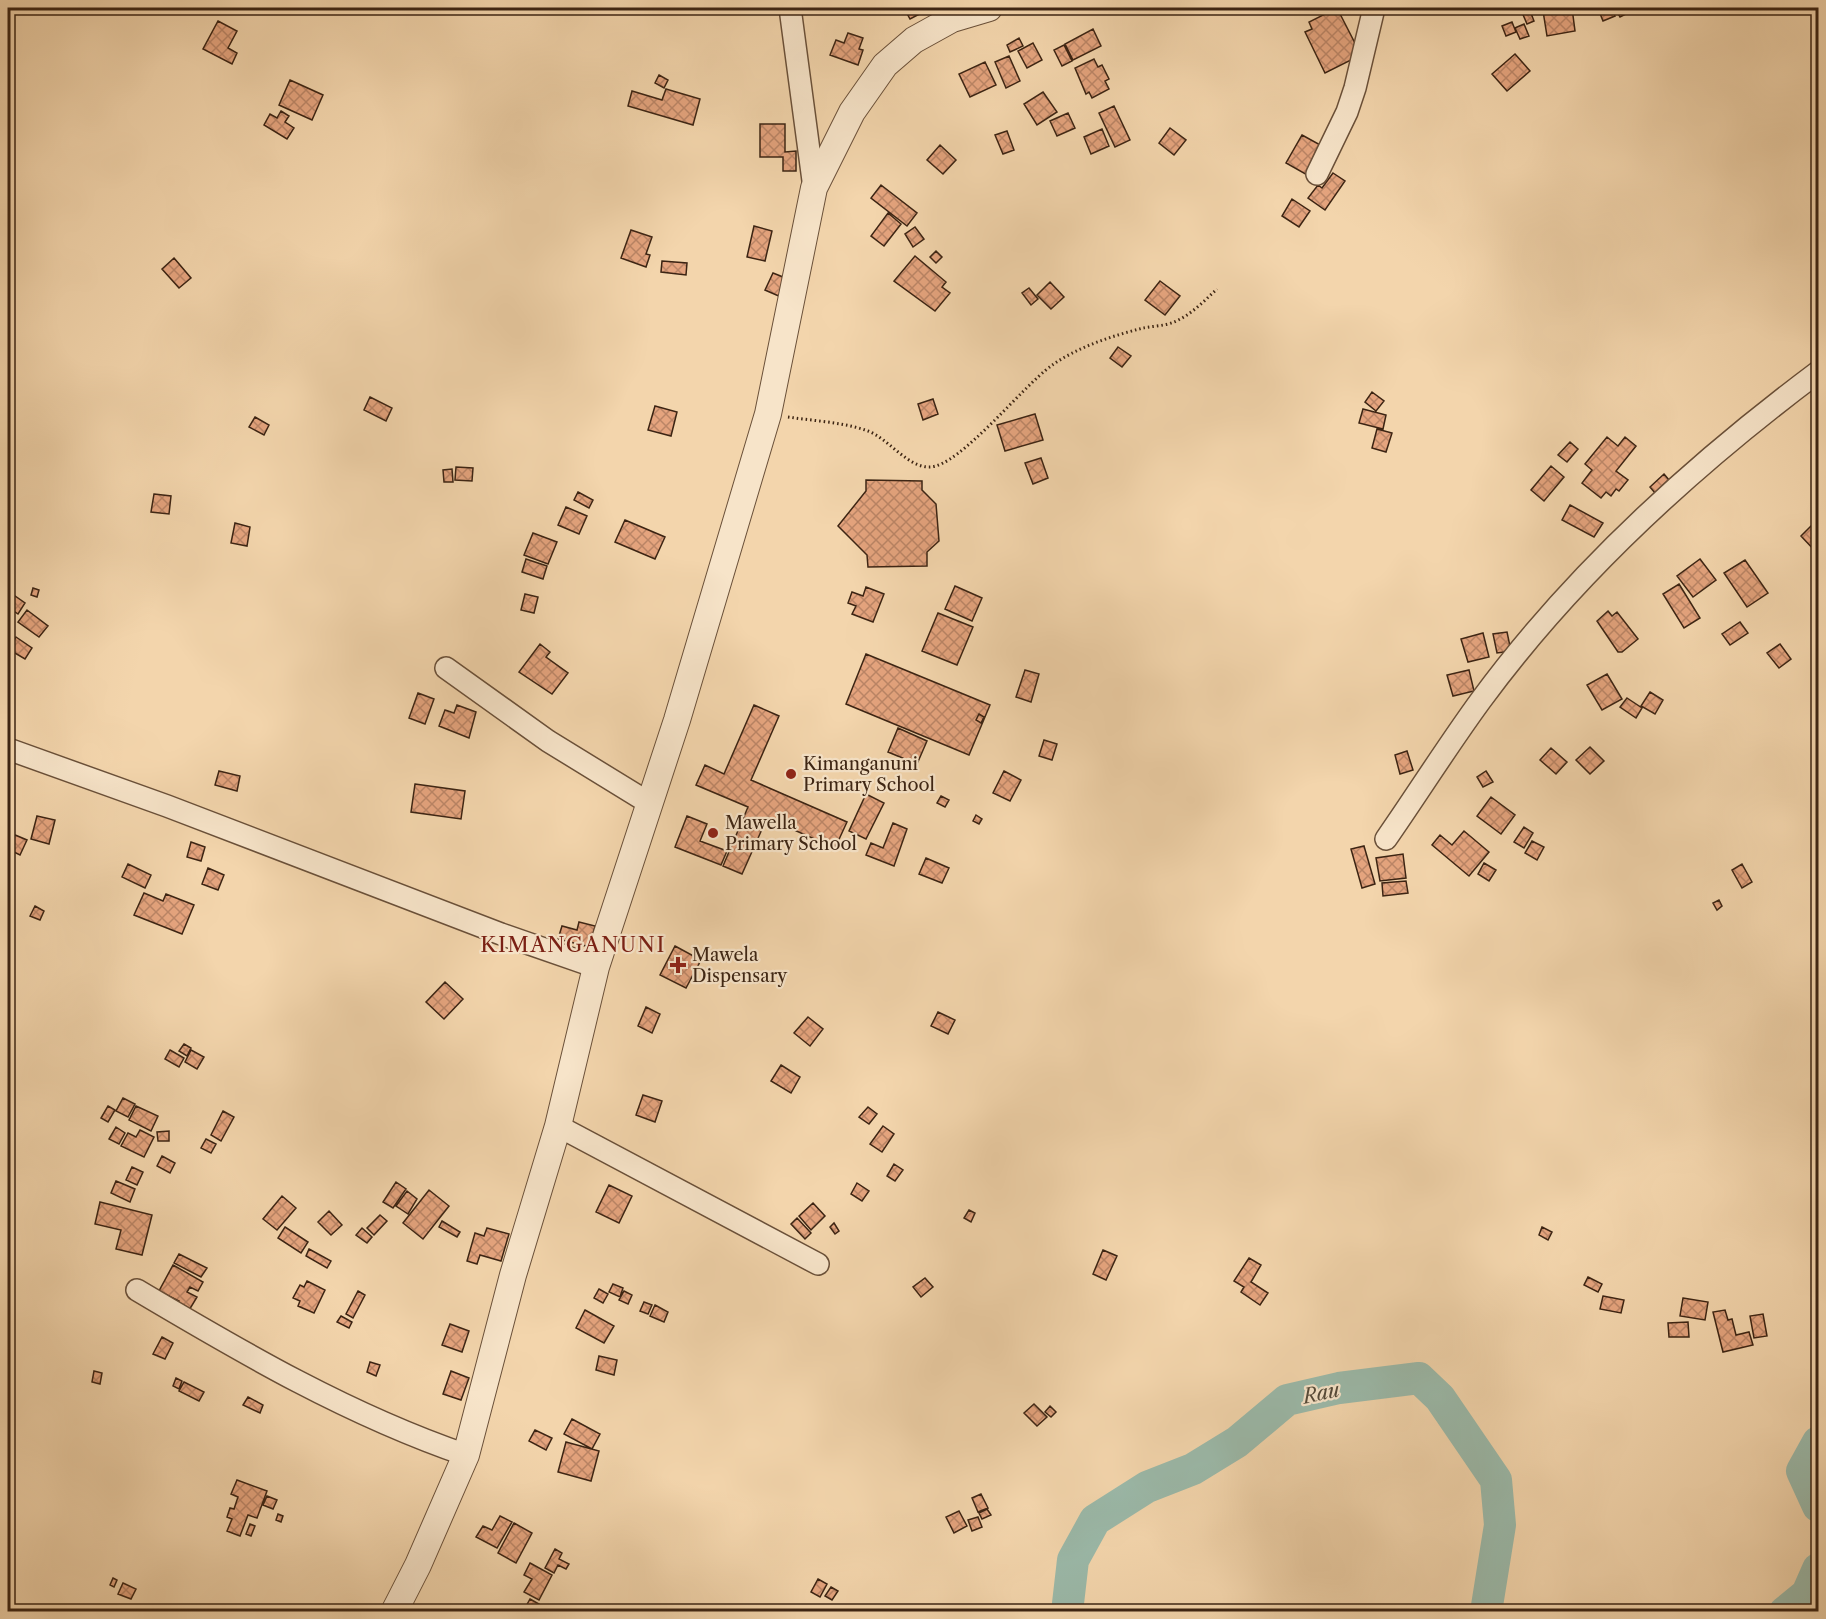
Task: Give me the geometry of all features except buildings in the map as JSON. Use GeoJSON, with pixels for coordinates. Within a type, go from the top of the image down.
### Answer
{"type":"FeatureCollection","features":[{"type":"Feature","properties":{"kind":"street"},"geometry":{"type":"LineString","coordinates":[[790,8],[814,188]]}},
{"type":"Feature","properties":{"kind":"street"},"geometry":{"type":"LineString","coordinates":[[394,1611],[418,1565],[466,1455],[513,1275],[558,1126],[596,968],[768,414],[814,188],[852,112],[885,65],[914,40],[952,20],[990,8]]}},
{"type":"Feature","properties":{"kind":"street"},"geometry":{"type":"LineString","coordinates":[[1317,174],[1347,112],[1374,8]]}},
{"type":"Feature","properties":{"kind":"street"},"geometry":{"type":"LineString","coordinates":[[1386,839],[1482,700],[1544,622],[1653,510],[1737,433],[1818,372]]}},
{"type":"Feature","properties":{"kind":"street"},"geometry":{"type":"LineString","coordinates":[[446,668],[548,741],[649,803]]}},
{"type":"Feature","properties":{"kind":"street"},"geometry":{"type":"LineString","coordinates":[[8,749],[167,806],[596,968]]}},
{"type":"Feature","properties":{"kind":"street"},"geometry":{"type":"LineString","coordinates":[[558,1126],[818,1264]]}},
{"type":"Feature","properties":{"kind":"street"},"geometry":{"type":"LineString","coordinates":[[137,1290],[230,1345],[328,1398],[419,1439],[466,1455]]}},
{"type":"Feature","properties":{"kind":"path"},"geometry":{"type":"LineString","coordinates":[[768,414],[869,431],[887,441],[913,462],[932,467],[947,462],[969,446],[1009,403],[1052,365],[1119,334],[1172,324],[1195,310],[1217,289]]}},
{"type":"Feature","properties":{"kind":"waterway","name":"Rau"},"geometry":{"type":"LineString","coordinates":[[1067,1612],[1073,1560],[1095,1520],[1147,1487],[1193,1469],[1237,1442],[1287,1400],[1339,1388],[1419,1378],[1440,1398],[1496,1480],[1500,1525],[1486,1612]]}},
{"type":"Feature","properties":{"kind":"waterway","name":"Rau"},"geometry":{"type":"LineString","coordinates":[[1818,1442],[1802,1471],[1818,1506]]}},
{"type":"Feature","properties":{"kind":"waterway","name":"Rau"},"geometry":{"type":"LineString","coordinates":[[1785,1612],[1807,1594],[1818,1569]]}},
{"type":"Feature","properties":{"kind":"place","name":"Kimanganuni Primary School"},"geometry":{"type":"Point","coordinates":[791,774]}},
{"type":"Feature","properties":{"kind":"place","name":"Mawella Primary School"},"geometry":{"type":"Point","coordinates":[713,833]}},
{"type":"Feature","properties":{"kind":"place","name":"Mawela Dispensary"},"geometry":{"type":"Point","coordinates":[678,965]}},
{"type":"Feature","properties":{"kind":"district","name":"KIMANGANUNI"},"geometry":{"type":"Point","coordinates":[573,945]}}]}
